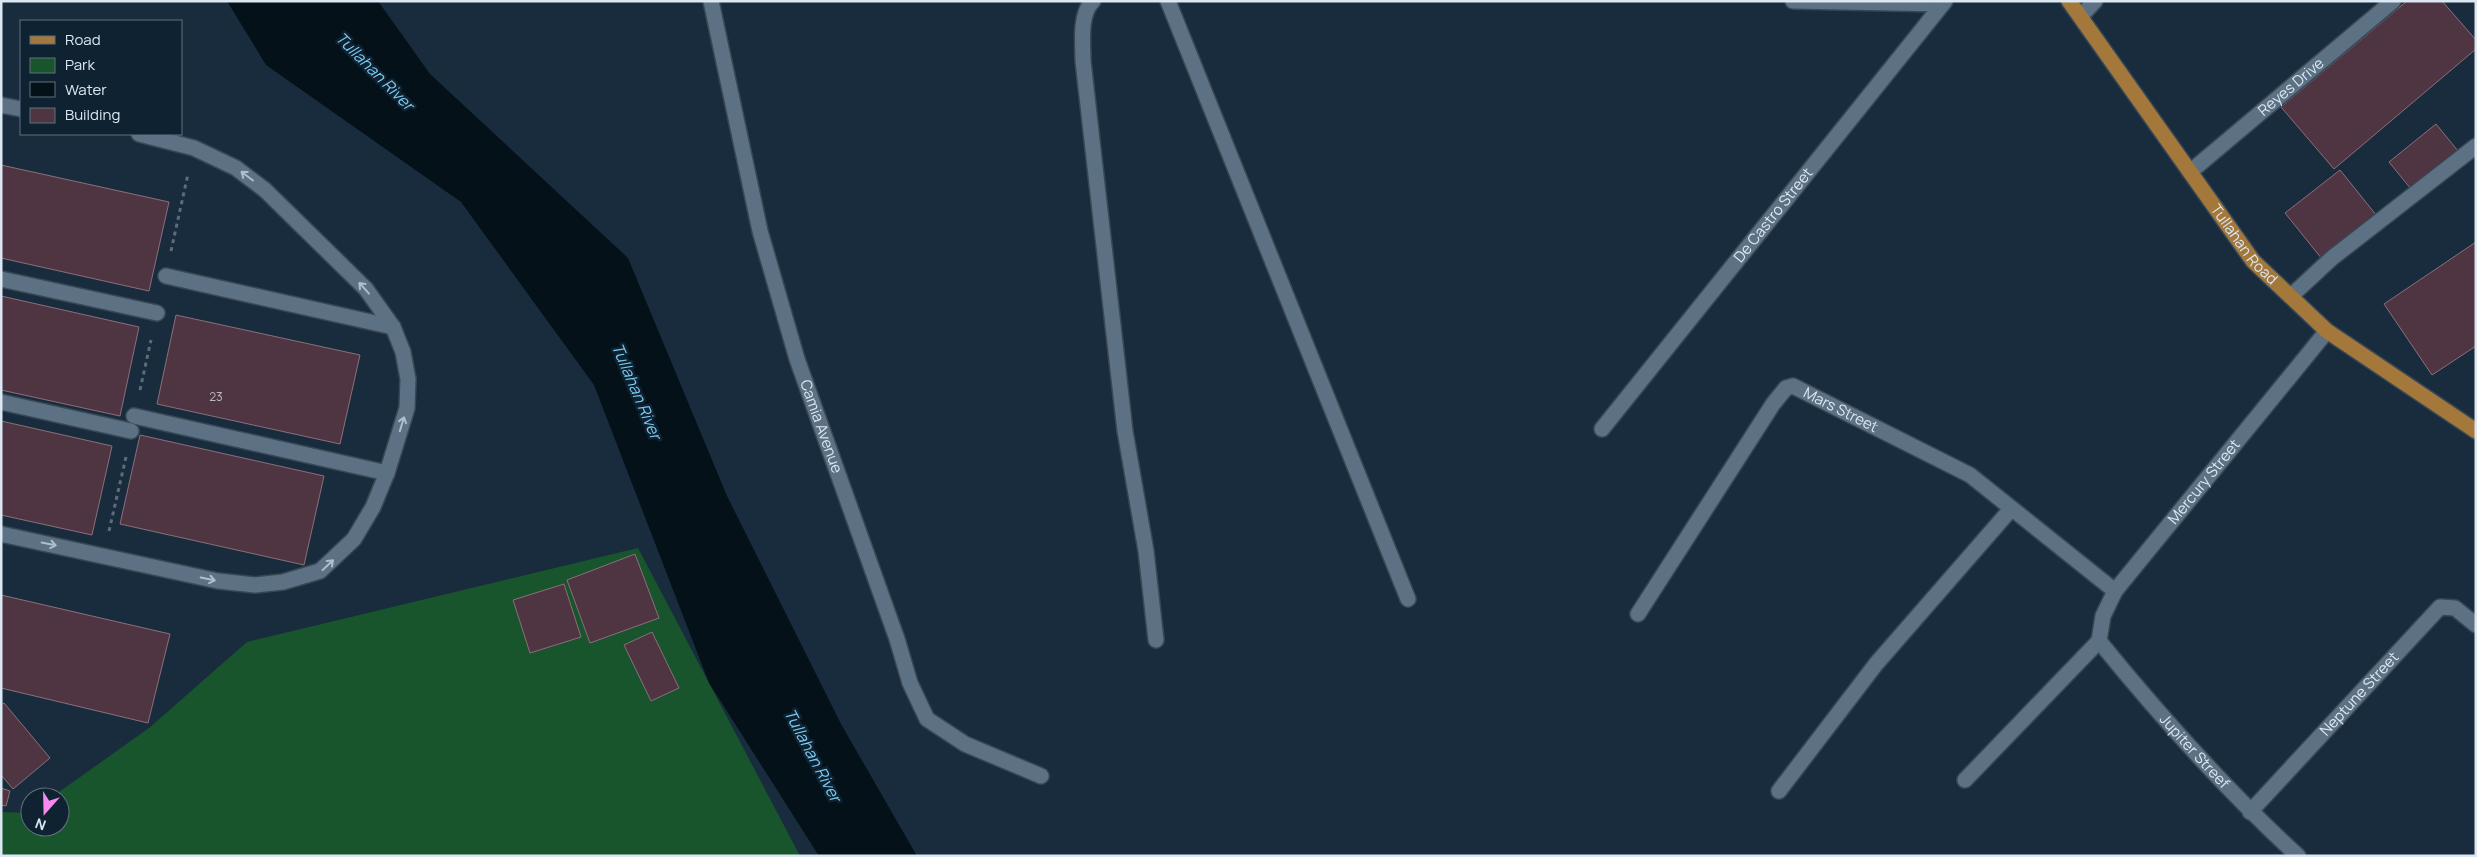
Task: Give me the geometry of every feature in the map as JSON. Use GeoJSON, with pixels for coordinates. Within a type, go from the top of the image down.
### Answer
{"type":"FeatureCollection","features":[{"type":"Feature","properties":{"kind":"main road","name":"Tullahan Road"},"geometry":{"type":"LineString","coordinates":[[2069,1],[2253,261],[2327,332],[2476,431]]}},
{"type":"Feature","properties":{"kind":"street","name":"Camia Avenue"},"geometry":{"type":"LineString","coordinates":[[711,1],[760,231],[797,359],[897,639],[910,683],[927,719],[965,744],[1041,776]]}},
{"type":"Feature","properties":{"kind":"street"},"geometry":{"type":"LineString","coordinates":[[1093,1],[1089,4],[1083,26],[1083,61],[1125,431],[1146,552],[1156,640]]}},
{"type":"Feature","properties":{"kind":"street"},"geometry":{"type":"LineString","coordinates":[[1168,1],[1408,599]]}},
{"type":"Feature","properties":{"kind":"street"},"geometry":{"type":"LineString","coordinates":[[1793,1],[1943,3]]}},
{"type":"Feature","properties":{"kind":"street"},"geometry":{"type":"LineString","coordinates":[[2081,16],[2095,1]]}},
{"type":"Feature","properties":{"kind":"street","name":"Reyes Drive"},"geometry":{"type":"LineString","coordinates":[[2190,172],[2393,1]]}},
{"type":"Feature","properties":{"kind":"street","name":"De Castro Street"},"geometry":{"type":"LineString","coordinates":[[1602,429],[1943,3]]}},
{"type":"Feature","properties":{"kind":"street"},"geometry":{"type":"LineString","coordinates":[[1,105],[20,109]]}},
{"type":"Feature","properties":{"kind":"street"},"geometry":{"type":"LineString","coordinates":[[1,534],[218,581],[255,585],[283,582],[320,571],[354,539],[373,507],[387,472],[407,408],[408,379],[403,352],[393,327],[366,289],[265,190],[236,168],[194,148],[143,135]]}},
{"type":"Feature","properties":{"kind":"street"},"geometry":{"type":"LineString","coordinates":[[2291,296],[2332,258],[2476,146]]}},
{"type":"Feature","properties":{"kind":"street"},"geometry":{"type":"LineString","coordinates":[[166,276],[393,327]]}},
{"type":"Feature","properties":{"kind":"street"},"geometry":{"type":"LineString","coordinates":[[1,279],[157,314]]}},
{"type":"Feature","properties":{"kind":"street","name":"Mercury Street"},"geometry":{"type":"LineString","coordinates":[[2099,641],[2103,616],[2115,592],[2327,332]]}},
{"type":"Feature","properties":{"kind":"street","name":"Mars Street"},"geometry":{"type":"LineString","coordinates":[[1638,614],[1773,404],[1786,388],[1794,386],[1970,475],[2115,592]]}},
{"type":"Feature","properties":{"kind":"street"},"geometry":{"type":"LineString","coordinates":[[1,402],[133,424],[387,472]]}},
{"type":"Feature","properties":{"kind":"street"},"geometry":{"type":"LineString","coordinates":[[1779,791],[1876,664],[2011,509]]}},
{"type":"Feature","properties":{"kind":"street","name":"Neptune Street"},"geometry":{"type":"LineString","coordinates":[[2250,812],[2440,607],[2455,608],[2476,625]]}},
{"type":"Feature","properties":{"kind":"street"},"geometry":{"type":"LineString","coordinates":[[1965,780],[2099,641]]}},
{"type":"Feature","properties":{"kind":"street","name":"Jupiter Streef"},"geometry":{"type":"LineString","coordinates":[[2099,641],[2134,684],[2250,812],[2298,856]]}},
{"type":"Feature","properties":{"kind":"path"},"geometry":{"type":"LineString","coordinates":[[166,276],[194,148]]}},
{"type":"Feature","properties":{"kind":"path"},"geometry":{"type":"LineString","coordinates":[[104,556],[157,314]]}},
{"type":"Feature","properties":{"kind":"green space"},"geometry":{"type":"Polygon","coordinates":[[[638,548],[800,856],[1,856],[1,812],[20,813],[20,837],[70,837],[70,787],[66,787],[149,728],[247,642],[638,548]]]}},
{"type":"Feature","properties":{"kind":"water","name":"Tullahan River"},"geometry":{"type":"Polygon","coordinates":[[[227,1],[378,1],[430,74],[628,258],[727,496],[841,724],[917,856],[819,856],[709,683],[594,385],[461,202],[266,65],[227,1]]]}},
{"type":"Feature","properties":{"kind":"building"},"geometry":{"type":"Polygon","coordinates":[[[2407,1],[2442,1],[2476,40],[2476,49],[2334,169],[2281,107],[2407,1]]]}},
{"type":"Feature","properties":{"kind":"building"},"geometry":{"type":"Polygon","coordinates":[[[2436,124],[2458,151],[2411,189],[2389,162],[2436,124]]]}},
{"type":"Feature","properties":{"kind":"building"},"geometry":{"type":"Polygon","coordinates":[[[1,165],[169,202],[149,291],[1,258],[1,165]]]}},
{"type":"Feature","properties":{"kind":"building"},"geometry":{"type":"Polygon","coordinates":[[[2340,170],[2377,216],[2322,259],[2285,213],[2340,170]]]}},
{"type":"Feature","properties":{"kind":"building"},"geometry":{"type":"Polygon","coordinates":[[[2476,242],[2476,346],[2432,375],[2384,304],[2476,242]]]}},
{"type":"Feature","properties":{"kind":"building"},"geometry":{"type":"Polygon","coordinates":[[[1,296],[139,327],[120,416],[1,390],[1,296]]]}},
{"type":"Feature","properties":{"kind":"building"},"geometry":{"type":"Polygon","coordinates":[[[176,315],[360,355],[340,444],[157,404],[176,315]]]}},
{"type":"Feature","properties":{"kind":"building"},"geometry":{"type":"Polygon","coordinates":[[[1,421],[112,446],[92,535],[1,515],[1,421]]]}},
{"type":"Feature","properties":{"kind":"building"},"geometry":{"type":"Polygon","coordinates":[[[140,435],[324,476],[304,565],[120,524],[140,435]]]}},
{"type":"Feature","properties":{"kind":"building"},"geometry":{"type":"Polygon","coordinates":[[[635,554],[659,618],[590,643],[567,580],[635,554]]]}},
{"type":"Feature","properties":{"kind":"building"},"geometry":{"type":"Polygon","coordinates":[[[564,584],[581,637],[530,653],[513,600],[564,584]]]}},
{"type":"Feature","properties":{"kind":"building"},"geometry":{"type":"Polygon","coordinates":[[[1,595],[170,634],[148,723],[1,688],[1,595]]]}},
{"type":"Feature","properties":{"kind":"building"},"geometry":{"type":"Polygon","coordinates":[[[652,632],[679,688],[651,701],[624,645],[652,632]]]}},
{"type":"Feature","properties":{"kind":"building"},"geometry":{"type":"Polygon","coordinates":[[[4,703],[50,758],[13,789],[1,775],[1,705],[4,703]]]}},
{"type":"Feature","properties":{"kind":"building"},"geometry":{"type":"Polygon","coordinates":[[[1,788],[10,791],[6,806],[1,805],[1,788]]]}}]}
